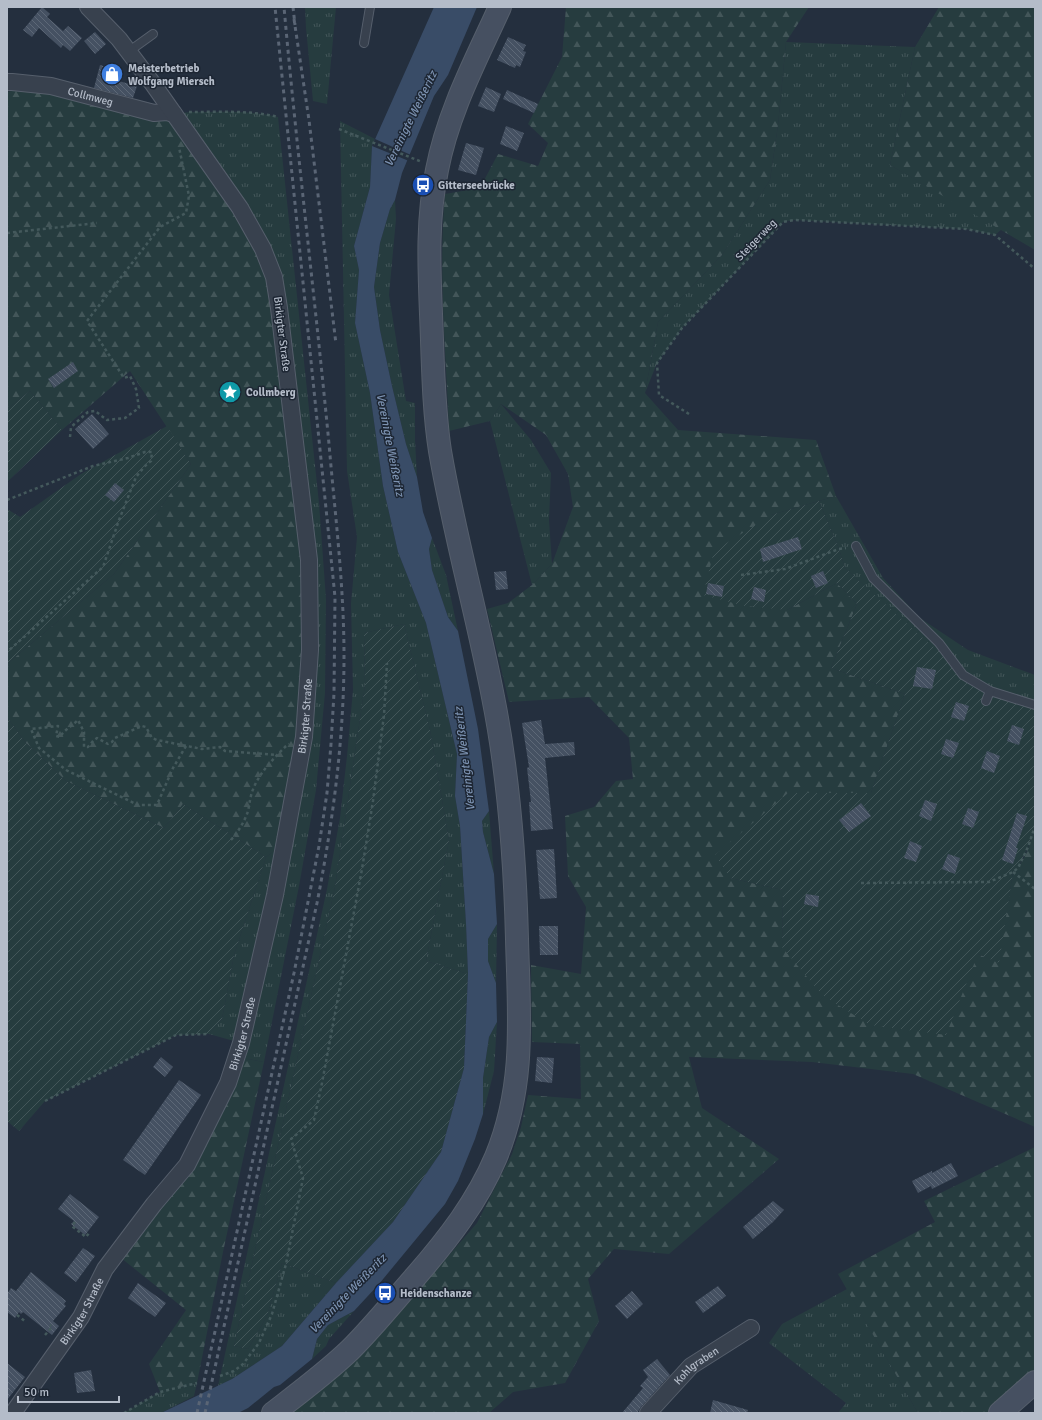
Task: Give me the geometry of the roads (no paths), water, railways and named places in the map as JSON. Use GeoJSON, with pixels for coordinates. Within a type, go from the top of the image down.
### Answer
{"type":"FeatureCollection","features":[{"type":"Feature","properties":{"kind":"main road"},"geometry":{"type":"LineString","coordinates":[[273,1413],[328,1370],[350,1350],[428,1262],[462,1220],[486,1178],[497,1154],[507,1125],[518,1072],[519,1010],[516,887],[506,771],[493,699],[439,446],[433,373],[428,262],[429,225],[434,189],[446,133],[456,105],[500,7]]}},
{"type":"Feature","properties":{"kind":"main road"},"geometry":{"type":"LineString","coordinates":[[1000,1413],[1035,1382]]}},
{"type":"Feature","properties":{"kind":"street","name":"Birkigter Straße"},"geometry":{"type":"LineString","coordinates":[[13,1413],[81,1317],[105,1269],[154,1204],[187,1165],[228,1083],[241,1043],[275,895],[304,737],[310,650],[309,560],[274,277],[263,249],[240,208],[174,114],[128,52],[88,7]]}},
{"type":"Feature","properties":{"kind":"street","name":"Collmweg"},"geometry":{"type":"LineString","coordinates":[[7,82],[51,86],[154,113],[167,112],[174,114]]}},
{"type":"Feature","properties":{"kind":"street","name":"Kohlgraben"},"geometry":{"type":"LineString","coordinates":[[648,1413],[691,1366],[751,1328]]}},
{"type":"Feature","properties":{"kind":"lane"},"geometry":{"type":"LineString","coordinates":[[364,44],[370,7]]}},
{"type":"Feature","properties":{"kind":"lane"},"geometry":{"type":"LineString","coordinates":[[128,52],[153,34]]}},
{"type":"Feature","properties":{"kind":"lane"},"geometry":{"type":"LineString","coordinates":[[856,546],[873,578],[939,643],[963,674],[990,691],[1035,705]]}},
{"type":"Feature","properties":{"kind":"lane"},"geometry":{"type":"LineString","coordinates":[[986,701],[990,691]]}},
{"type":"Feature","properties":{"kind":"water","name":"Vereinigte Weißeritz"},"geometry":{"type":"Polygon","coordinates":[[[434,7],[477,7],[448,75],[434,96],[402,173],[395,200],[390,209],[380,243],[374,287],[380,330],[392,386],[406,444],[417,477],[423,512],[432,538],[429,549],[432,570],[448,617],[458,631],[478,729],[489,811],[482,821],[483,832],[494,874],[497,924],[488,939],[488,961],[496,983],[497,1022],[489,1037],[483,1078],[483,1114],[475,1139],[458,1181],[445,1204],[379,1284],[354,1311],[328,1325],[317,1339],[312,1359],[280,1385],[274,1387],[248,1408],[238,1413],[161,1413],[232,1379],[282,1346],[336,1283],[393,1222],[441,1152],[464,1068],[468,974],[460,826],[455,796],[457,754],[426,623],[398,552],[383,486],[370,393],[355,323],[359,270],[354,246],[370,187],[372,146],[434,7]]]}},
{"type":"Feature","properties":{"kind":"railway"},"geometry":{"type":"LineString","coordinates":[[197,1413],[294,973],[319,846],[327,793],[334,693],[335,597],[275,7]]}},
{"type":"Feature","properties":{"kind":"railway"},"geometry":{"type":"LineString","coordinates":[[205,1413],[317,903],[333,811],[342,718],[344,629],[339,550],[324,389],[284,7]]}},
{"type":"Feature","properties":{"kind":"railway"},"geometry":{"type":"LineString","coordinates":[[293,7],[295,25]]}},
{"type":"Feature","properties":{"kind":"railway"},"geometry":{"type":"LineString","coordinates":[[294,19],[309,120],[336,344]]}},
{"type":"Feature","properties":{"kind":"place","name":"Meisterbetrieb Wolfgang Miersch"},"geometry":{"type":"Point","coordinates":[112,74]}},
{"type":"Feature","properties":{"kind":"place","name":"Gitterseebrücke"},"geometry":{"type":"Point","coordinates":[423,185]}},
{"type":"Feature","properties":{"kind":"place","name":"Collmberg"},"geometry":{"type":"Point","coordinates":[230,392]}},
{"type":"Feature","properties":{"kind":"place","name":"Heidenschanze"},"geometry":{"type":"Point","coordinates":[385,1293]}}]}
